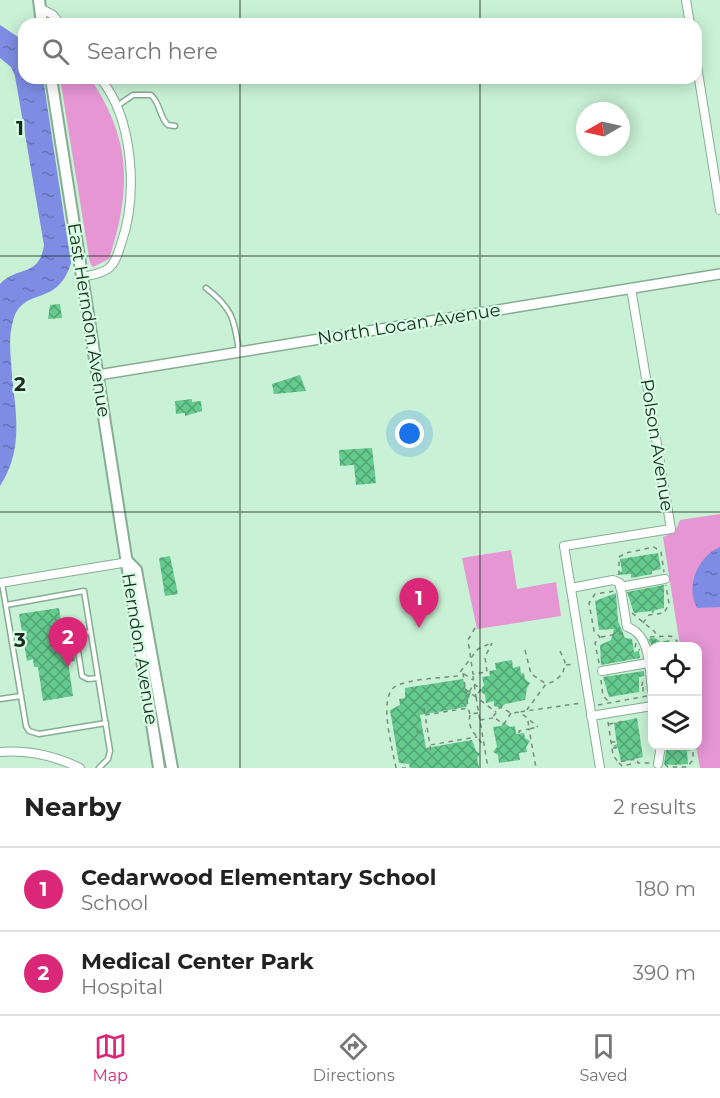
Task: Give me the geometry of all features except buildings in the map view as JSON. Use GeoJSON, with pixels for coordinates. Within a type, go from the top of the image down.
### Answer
{"type":"FeatureCollection","features":[{"type":"Feature","properties":{"kind":"main road","name":"East Herndon Avenue"},"geometry":{"type":"LineString","coordinates":[[52,84],[128,562]]}},
{"type":"Feature","properties":{"kind":"main road","name":"Herndon Avenue"},"geometry":{"type":"LineString","coordinates":[[128,562],[126,571],[159,768]]}},
{"type":"Feature","properties":{"kind":"main road","name":"Herndon Avenue"},"geometry":{"type":"LineString","coordinates":[[128,562],[136,570],[172,768]]}},
{"type":"Feature","properties":{"kind":"street"},"geometry":{"type":"LineString","coordinates":[[686,0],[689,18]]}},
{"type":"Feature","properties":{"kind":"street"},"geometry":{"type":"LineString","coordinates":[[39,4],[55,18]]}},
{"type":"Feature","properties":{"kind":"street"},"geometry":{"type":"LineString","coordinates":[[82,277],[105,271],[115,261],[130,209],[132,179],[128,149],[116,107],[103,84]]}},
{"type":"Feature","properties":{"kind":"street"},"geometry":{"type":"LineString","coordinates":[[700,84],[720,210]]}},
{"type":"Feature","properties":{"kind":"street","name":"North Locan Avenue"},"geometry":{"type":"LineString","coordinates":[[98,375],[720,274]]}},
{"type":"Feature","properties":{"kind":"street","name":"Polson Avenue"},"geometry":{"type":"LineString","coordinates":[[571,588],[564,546],[671,529],[632,288]]}},
{"type":"Feature","properties":{"kind":"street"},"geometry":{"type":"LineString","coordinates":[[1,583],[128,562]]}},
{"type":"Feature","properties":{"kind":"street"},"geometry":{"type":"LineString","coordinates":[[620,585],[665,579]]}},
{"type":"Feature","properties":{"kind":"street"},"geometry":{"type":"LineString","coordinates":[[600,768],[571,588],[617,580],[620,585],[627,627],[637,631],[644,639],[648,680]]}},
{"type":"Feature","properties":{"kind":"street"},"geometry":{"type":"LineString","coordinates":[[602,671],[645,661]]}},
{"type":"Feature","properties":{"kind":"street"},"geometry":{"type":"LineString","coordinates":[[591,716],[648,707]]}},
{"type":"Feature","properties":{"kind":"street"},"geometry":{"type":"LineString","coordinates":[[658,764],[660,750]]}},
{"type":"Feature","properties":{"kind":"street"},"geometry":{"type":"LineString","coordinates":[[0,752],[24,751],[46,755],[80,768]]}},
{"type":"Feature","properties":{"kind":"lane"},"geometry":{"type":"LineString","coordinates":[[116,107],[133,95],[151,95],[161,108],[163,120],[168,125],[176,126]]}},
{"type":"Feature","properties":{"kind":"lane"},"geometry":{"type":"LineString","coordinates":[[206,288],[222,301],[231,313],[239,352]]}},
{"type":"Feature","properties":{"kind":"lane"},"geometry":{"type":"LineString","coordinates":[[1,583],[26,726],[33,733],[106,723]]}},
{"type":"Feature","properties":{"kind":"lane"},"geometry":{"type":"LineString","coordinates":[[6,604],[84,591],[110,751],[108,759],[99,768]]}},
{"type":"Feature","properties":{"kind":"lane"},"geometry":{"type":"LineString","coordinates":[[90,632],[77,635],[82,676],[88,680],[98,678]]}},
{"type":"Feature","properties":{"kind":"lane"},"geometry":{"type":"LineString","coordinates":[[0,699],[21,696]]}},
{"type":"Feature","properties":{"kind":"path"},"geometry":{"type":"LineString","coordinates":[[600,637],[594,630],[589,603],[595,594],[620,585],[617,566],[620,566],[619,557],[626,553],[654,547],[661,552],[669,604],[664,613],[649,615],[643,623]]}},
{"type":"Feature","properties":{"kind":"path"},"geometry":{"type":"LineString","coordinates":[[630,612],[657,636]]}},
{"type":"Feature","properties":{"kind":"path"},"geometry":{"type":"LineString","coordinates":[[475,628],[468,640],[488,768]]}},
{"type":"Feature","properties":{"kind":"path"},"geometry":{"type":"LineString","coordinates":[[610,703],[603,696],[595,643],[600,637],[627,632]]}},
{"type":"Feature","properties":{"kind":"path"},"geometry":{"type":"LineString","coordinates":[[648,637],[671,636],[677,642]]}},
{"type":"Feature","properties":{"kind":"path"},"geometry":{"type":"LineString","coordinates":[[638,640],[635,648],[639,650],[645,661]]}},
{"type":"Feature","properties":{"kind":"path"},"geometry":{"type":"LineString","coordinates":[[396,768],[386,705],[391,691],[399,685],[457,676],[462,673],[483,645],[491,643],[485,657],[487,672],[473,674]]}},
{"type":"Feature","properties":{"kind":"path"},"geometry":{"type":"LineString","coordinates":[[525,650],[531,674],[546,684]]}},
{"type":"Feature","properties":{"kind":"path"},"geometry":{"type":"LineString","coordinates":[[526,711],[546,684],[560,677],[565,666],[560,651]]}},
{"type":"Feature","properties":{"kind":"path"},"geometry":{"type":"LineString","coordinates":[[565,666],[575,664]]}},
{"type":"Feature","properties":{"kind":"path"},"geometry":{"type":"LineString","coordinates":[[462,673],[481,689],[476,697]]}},
{"type":"Feature","properties":{"kind":"path"},"geometry":{"type":"LineString","coordinates":[[462,673],[470,714],[469,724],[484,746]]}},
{"type":"Feature","properties":{"kind":"path"},"geometry":{"type":"LineString","coordinates":[[642,687],[641,678],[645,677]]}},
{"type":"Feature","properties":{"kind":"path"},"geometry":{"type":"LineString","coordinates":[[466,697],[474,682]]}},
{"type":"Feature","properties":{"kind":"path"},"geometry":{"type":"LineString","coordinates":[[465,688],[496,712]]}},
{"type":"Feature","properties":{"kind":"path"},"geometry":{"type":"LineString","coordinates":[[597,705],[648,694]]}},
{"type":"Feature","properties":{"kind":"path"},"geometry":{"type":"LineString","coordinates":[[493,717],[500,707],[511,713],[581,703]]}},
{"type":"Feature","properties":{"kind":"path"},"geometry":{"type":"LineString","coordinates":[[424,708],[431,754]]}},
{"type":"Feature","properties":{"kind":"path"},"geometry":{"type":"LineString","coordinates":[[425,715],[468,708]]}},
{"type":"Feature","properties":{"kind":"path"},"geometry":{"type":"LineString","coordinates":[[519,734],[519,731],[538,727],[520,712]]}},
{"type":"Feature","properties":{"kind":"path"},"geometry":{"type":"LineString","coordinates":[[470,714],[479,713]]}},
{"type":"Feature","properties":{"kind":"path"},"geometry":{"type":"LineString","coordinates":[[480,720],[493,717],[504,724],[511,713]]}},
{"type":"Feature","properties":{"kind":"path"},"geometry":{"type":"LineString","coordinates":[[608,724],[621,722],[621,718]]}},
{"type":"Feature","properties":{"kind":"path"},"geometry":{"type":"LineString","coordinates":[[528,719],[536,768]]}},
{"type":"Feature","properties":{"kind":"path"},"geometry":{"type":"LineString","coordinates":[[612,719],[613,723]]}},
{"type":"Feature","properties":{"kind":"path"},"geometry":{"type":"LineString","coordinates":[[608,720],[612,749],[622,766],[655,762],[687,767],[693,760],[693,750]]}},
{"type":"Feature","properties":{"kind":"path"},"geometry":{"type":"LineString","coordinates":[[416,732],[427,731]]}},
{"type":"Feature","properties":{"kind":"path"},"geometry":{"type":"LineString","coordinates":[[429,745],[477,737]]}},
{"type":"Feature","properties":{"kind":"path"},"geometry":{"type":"LineString","coordinates":[[618,762],[637,759],[638,763]]}},
{"type":"Feature","properties":{"kind":"path"},"geometry":{"type":"LineString","coordinates":[[627,760],[628,765]]}},
{"type":"Feature","properties":{"kind":"shaded area"},"geometry":{"type":"Polygon","coordinates":[[[61,84],[94,84],[114,123],[124,166],[121,210],[109,259],[93,267],[90,263],[61,84]]]}},
{"type":"Feature","properties":{"kind":"shaded area"},"geometry":{"type":"Polygon","coordinates":[[[720,514],[720,768],[700,768],[697,750],[702,750],[702,642],[679,642],[663,537],[675,532],[680,520],[720,514]]]}},
{"type":"Feature","properties":{"kind":"shaded area"},"geometry":{"type":"Polygon","coordinates":[[[511,550],[517,589],[556,582],[561,616],[477,629],[462,558],[511,550]]]}},
{"type":"Feature","properties":{"kind":"water"},"geometry":{"type":"Polygon","coordinates":[[[0,25],[18,37],[18,84],[44,84],[71,263],[65,277],[57,286],[24,303],[13,321],[10,346],[16,411],[16,441],[8,471],[0,486],[0,284],[7,278],[33,267],[38,262],[44,245],[15,76],[11,67],[0,58],[0,25]]]}},
{"type":"Feature","properties":{"kind":"water"},"geometry":{"type":"Polygon","coordinates":[[[720,547],[720,607],[697,608],[692,590],[696,573],[705,557],[720,547]]]}},
{"type":"Feature","properties":{"kind":"place","name":"Cedarwood Elementary School"},"geometry":{"type":"Point","coordinates":[419,628]}},
{"type":"Feature","properties":{"kind":"place","name":"Medical Center Park"},"geometry":{"type":"Point","coordinates":[68,667]}}]}
